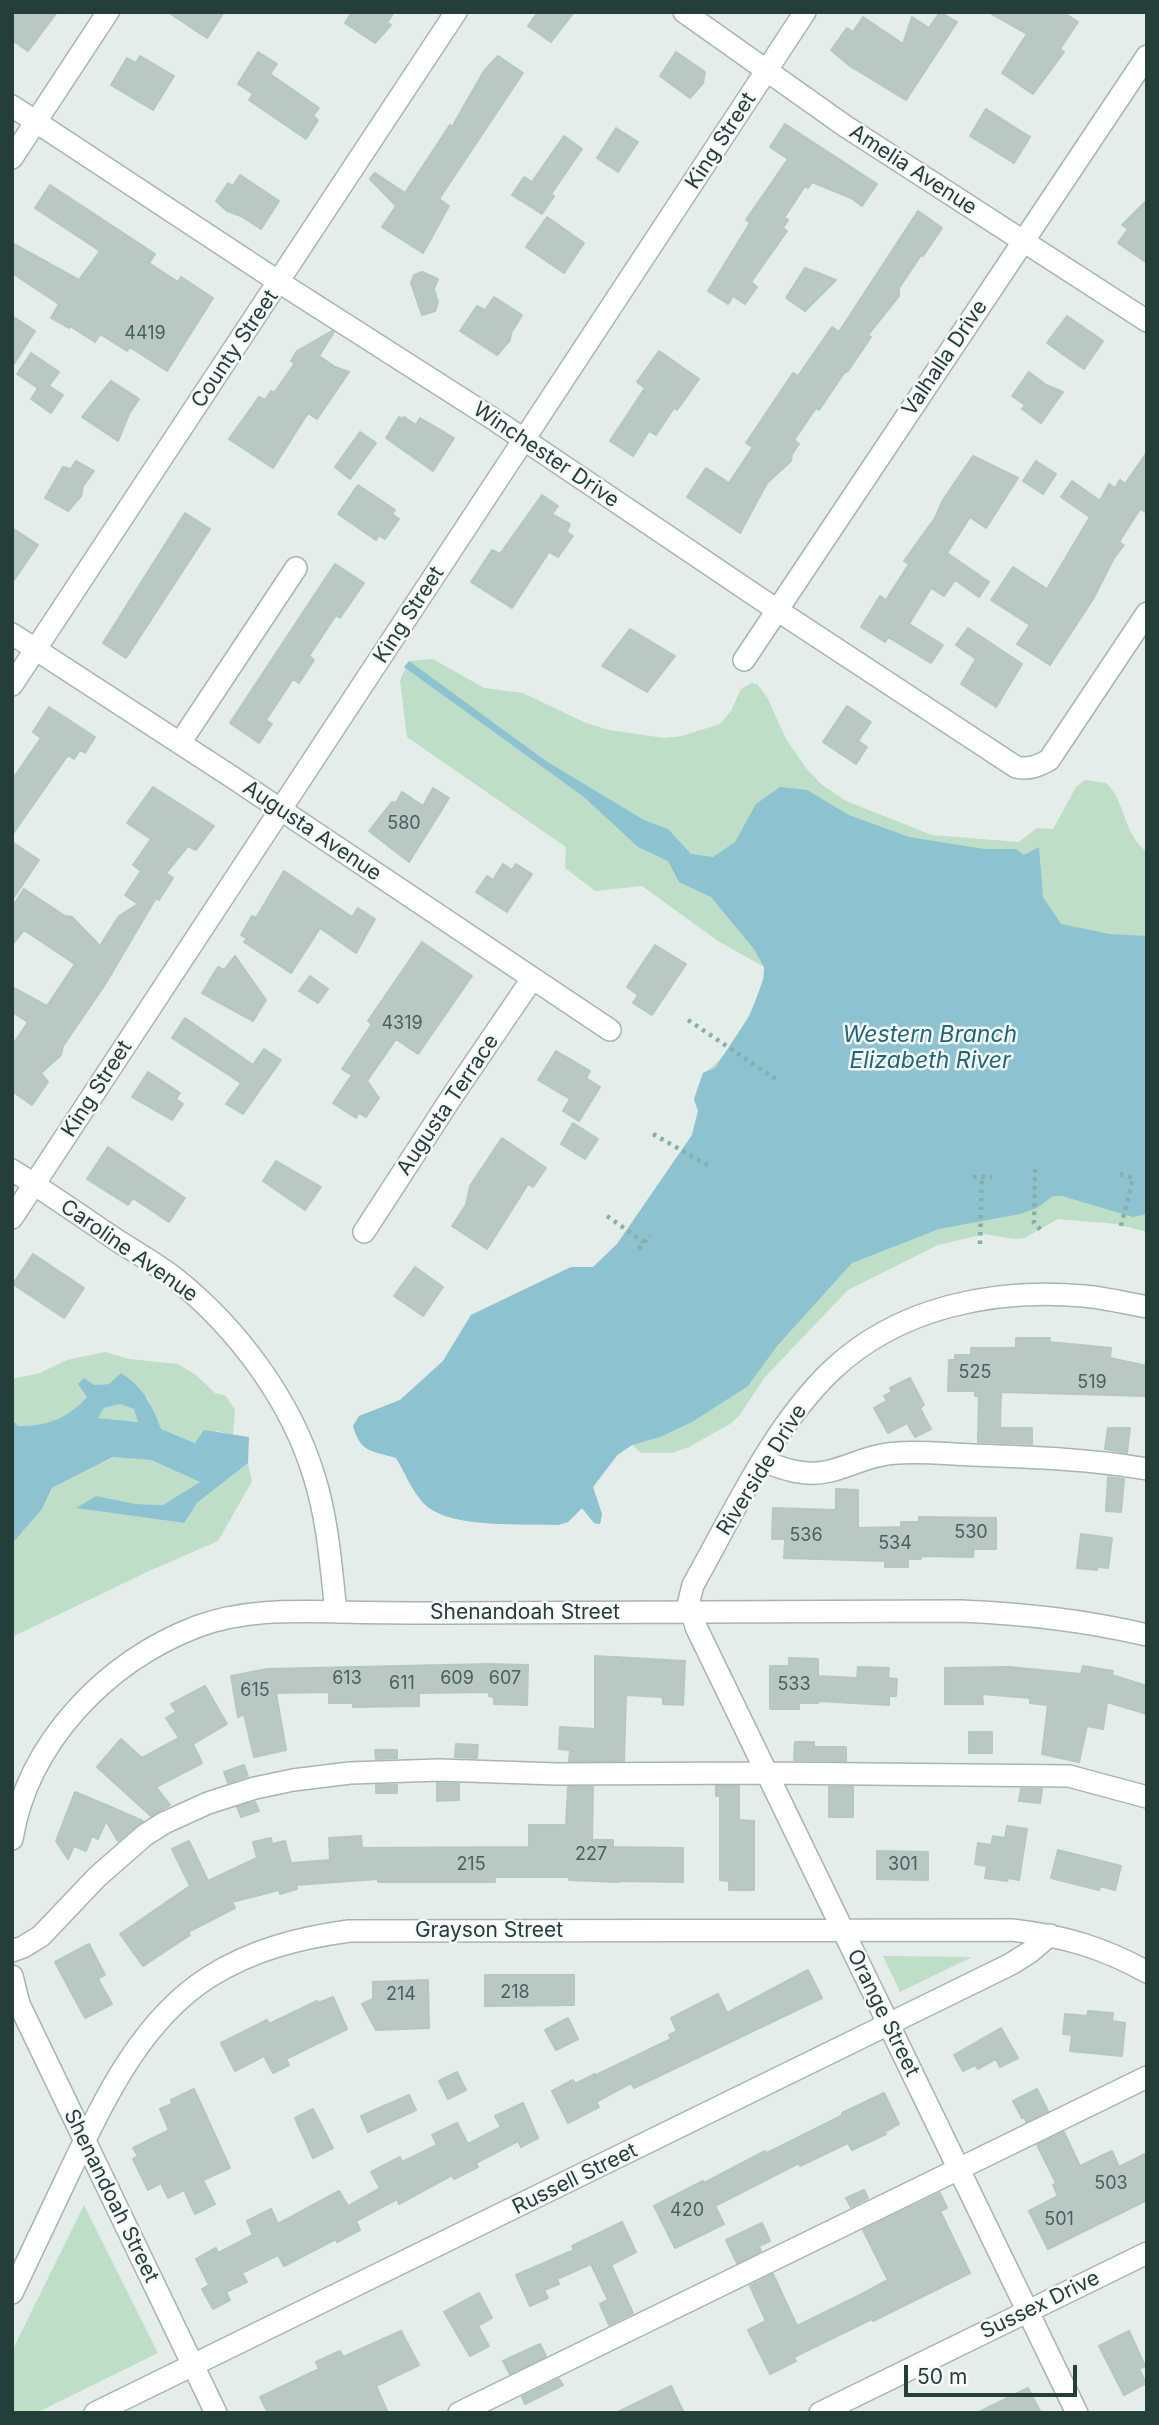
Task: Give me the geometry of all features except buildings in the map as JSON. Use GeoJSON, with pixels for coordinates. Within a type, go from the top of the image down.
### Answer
{"type":"FeatureCollection","features":[{"type":"Feature","properties":{"kind":"street"},"geometry":{"type":"LineString","coordinates":[[12,158],[108,12]]}},
{"type":"Feature","properties":{"kind":"street","name":"County Street"},"geometry":{"type":"LineString","coordinates":[[12,685],[456,12]]}},
{"type":"Feature","properties":{"kind":"street","name":"Amelia Avenue"},"geometry":{"type":"LineString","coordinates":[[684,12],[845,126],[1147,321]]}},
{"type":"Feature","properties":{"kind":"street","name":"King Street"},"geometry":{"type":"LineString","coordinates":[[12,1218],[806,12]]}},
{"type":"Feature","properties":{"kind":"street","name":"Valhalla Drive"},"geometry":{"type":"LineString","coordinates":[[744,660],[1147,56]]}},
{"type":"Feature","properties":{"kind":"street","name":"Winchester Drive"},"geometry":{"type":"LineString","coordinates":[[12,106],[524,440],[1016,767],[1023,769],[1049,760],[1147,613]]}},
{"type":"Feature","properties":{"kind":"street"},"geometry":{"type":"LineString","coordinates":[[180,743],[296,568]]}},
{"type":"Feature","properties":{"kind":"street","name":"Augusta Avenue"},"geometry":{"type":"LineString","coordinates":[[12,634],[610,1030]]}},
{"type":"Feature","properties":{"kind":"street","name":"Augusta Terrace"},"geometry":{"type":"LineString","coordinates":[[364,1232],[532,979]]}},
{"type":"Feature","properties":{"kind":"street","name":"Caroline Avenue"},"geometry":{"type":"LineString","coordinates":[[12,1170],[174,1278],[208,1308],[266,1378],[285,1410],[315,1477],[328,1543],[336,1612]]}},
{"type":"Feature","properties":{"kind":"street","name":"Riverside Drive"},"geometry":{"type":"LineString","coordinates":[[691,1613],[693,1585],[763,1461],[804,1401],[831,1371],[857,1350],[892,1327],[932,1311],[1000,1296],[1043,1293],[1087,1296],[1147,1307]]}},
{"type":"Feature","properties":{"kind":"street"},"geometry":{"type":"LineString","coordinates":[[763,1461],[788,1471],[811,1474],[897,1452],[1051,1457],[1147,1469]]}},
{"type":"Feature","properties":{"kind":"street","name":"Shenandoah Street"},"geometry":{"type":"LineString","coordinates":[[12,1839],[26,1789],[43,1755],[64,1723],[91,1694],[120,1670],[164,1642],[197,1627],[232,1616],[276,1611],[960,1611],[1026,1614],[1091,1623],[1147,1635]]}},
{"type":"Feature","properties":{"kind":"street","name":"Orange Street"},"geometry":{"type":"LineString","coordinates":[[691,1613],[765,1773],[1077,2413]]}},
{"type":"Feature","properties":{"kind":"street"},"geometry":{"type":"LineString","coordinates":[[12,1951],[23,1948],[41,1936],[97,1877],[154,1829],[208,1803],[255,1788],[293,1780],[349,1773],[439,1770],[557,1774],[1069,1776],[1147,1797]]}},
{"type":"Feature","properties":{"kind":"street","name":"Grayson Street"},"geometry":{"type":"LineString","coordinates":[[12,2293],[99,2109],[119,2075],[155,2025],[180,1999],[208,1978],[240,1959],[270,1947],[349,1931],[1012,1930],[1082,1942],[1147,1972]]}},
{"type":"Feature","properties":{"kind":"street","name":"Russell Street"},"geometry":{"type":"LineString","coordinates":[[95,2413],[1011,1964],[1049,1935]]}},
{"type":"Feature","properties":{"kind":"street","name":"Shenandoah Street"},"geometry":{"type":"LineString","coordinates":[[12,1976],[19,2004],[216,2413]]}},
{"type":"Feature","properties":{"kind":"street"},"geometry":{"type":"LineString","coordinates":[[459,2413],[1147,2077]]}},
{"type":"Feature","properties":{"kind":"street","name":"Sussex Drive"},"geometry":{"type":"LineString","coordinates":[[820,2413],[1147,2253]]}},
{"type":"Feature","properties":{"kind":"path"},"geometry":{"type":"LineString","coordinates":[[688,1020],[777,1080]]}},
{"type":"Feature","properties":{"kind":"path"},"geometry":{"type":"LineString","coordinates":[[653,1134],[711,1167]]}},
{"type":"Feature","properties":{"kind":"path"},"geometry":{"type":"LineString","coordinates":[[1035,1169],[1034,1223],[1043,1232]]}},
{"type":"Feature","properties":{"kind":"path"},"geometry":{"type":"LineString","coordinates":[[1120,1174],[1133,1178],[1120,1230]]}},
{"type":"Feature","properties":{"kind":"path"},"geometry":{"type":"LineString","coordinates":[[973,1177],[992,1177]]}},
{"type":"Feature","properties":{"kind":"path"},"geometry":{"type":"LineString","coordinates":[[980,1244],[982,1177]]}},
{"type":"Feature","properties":{"kind":"path"},"geometry":{"type":"LineString","coordinates":[[607,1216],[644,1242]]}},
{"type":"Feature","properties":{"kind":"path"},"geometry":{"type":"LineString","coordinates":[[639,1249],[650,1235]]}},
{"type":"Feature","properties":{"kind":"green space","name":"Western Branch Elizabeth River"},"geometry":{"type":"Polygon","coordinates":[[[433,659],[484,688],[523,693],[586,723],[609,730],[665,738],[682,736],[720,724],[731,711],[741,689],[752,683],[757,684],[767,697],[786,739],[821,784],[846,801],[932,835],[1019,842],[1037,828],[1053,829],[1076,787],[1085,780],[1106,783],[1113,790],[1133,837],[1147,852],[1147,1232],[1116,1224],[1058,1219],[1024,1238],[1013,1239],[985,1234],[938,1245],[848,1290],[765,1377],[739,1416],[730,1424],[689,1447],[672,1453],[641,1453],[632,1445],[618,1455],[593,1487],[602,1514],[600,1524],[594,1523],[582,1508],[568,1522],[558,1525],[460,1520],[428,1507],[417,1494],[396,1458],[368,1450],[359,1442],[353,1426],[359,1416],[400,1400],[443,1361],[471,1315],[571,1267],[593,1267],[617,1244],[692,1135],[698,1111],[694,1099],[703,1073],[723,1056],[743,1026],[758,994],[764,967],[718,941],[642,886],[595,891],[565,868],[566,847],[407,737],[400,680],[409,661],[433,659]]]}},
{"type":"Feature","properties":{"kind":"green space"},"geometry":{"type":"Polygon","coordinates":[[[105,1352],[129,1359],[178,1364],[196,1375],[215,1393],[226,1396],[235,1410],[233,1435],[217,1431],[196,1443],[160,1429],[148,1398],[109,1384],[93,1385],[85,1379],[87,1397],[64,1416],[48,1423],[29,1426],[18,1426],[12,1419],[12,1379],[40,1373],[67,1360],[105,1352]]]}},
{"type":"Feature","properties":{"kind":"green space"},"geometry":{"type":"Polygon","coordinates":[[[120,1404],[134,1409],[138,1422],[98,1418],[104,1408],[120,1404]]]}},
{"type":"Feature","properties":{"kind":"green space"},"geometry":{"type":"Polygon","coordinates":[[[114,1457],[151,1460],[200,1482],[164,1505],[136,1504],[96,1496],[78,1508],[183,1523],[197,1503],[248,1463],[252,1481],[218,1541],[12,1637],[12,1544],[42,1509],[52,1488],[114,1457]]]}},
{"type":"Feature","properties":{"kind":"green space"},"geometry":{"type":"Polygon","coordinates":[[[883,1956],[972,1957],[900,1992],[883,1956]]]}},
{"type":"Feature","properties":{"kind":"green space"},"geometry":{"type":"Polygon","coordinates":[[[84,2205],[158,2353],[36,2413],[12,2413],[12,2351],[84,2205]]]}},
{"type":"Feature","properties":{"kind":"water","name":"Western Branch Elizabeth River"},"geometry":{"type":"Polygon","coordinates":[[[409,661],[546,761],[644,820],[668,829],[691,854],[713,857],[735,842],[756,804],[780,787],[807,790],[849,815],[909,837],[984,849],[1016,849],[1024,855],[1039,847],[1043,897],[1061,924],[1110,934],[1147,936],[1147,1214],[1133,1217],[1062,1196],[1053,1196],[1037,1208],[1020,1214],[939,1229],[852,1263],[777,1346],[748,1386],[692,1422],[660,1437],[632,1445],[617,1455],[593,1487],[602,1514],[600,1524],[594,1523],[582,1508],[568,1522],[558,1525],[460,1520],[428,1507],[417,1494],[396,1458],[368,1449],[360,1441],[353,1426],[359,1416],[400,1400],[443,1361],[471,1315],[571,1267],[593,1267],[617,1244],[692,1135],[698,1111],[694,1099],[703,1073],[715,1068],[750,1015],[764,978],[764,967],[754,949],[711,897],[679,882],[668,861],[638,847],[584,797],[404,667],[409,661]]]}},
{"type":"Feature","properties":{"kind":"water"},"geometry":{"type":"Polygon","coordinates":[[[121,1373],[146,1397],[161,1429],[195,1443],[204,1430],[249,1437],[248,1463],[197,1503],[184,1523],[76,1508],[96,1496],[136,1504],[163,1505],[200,1482],[151,1460],[113,1457],[52,1488],[42,1509],[12,1544],[12,1419],[18,1426],[38,1425],[56,1420],[72,1411],[87,1397],[78,1384],[84,1378],[94,1385],[109,1384],[121,1373]],[[120,1404],[104,1408],[98,1418],[138,1422],[134,1409],[120,1404]]]}}]}
